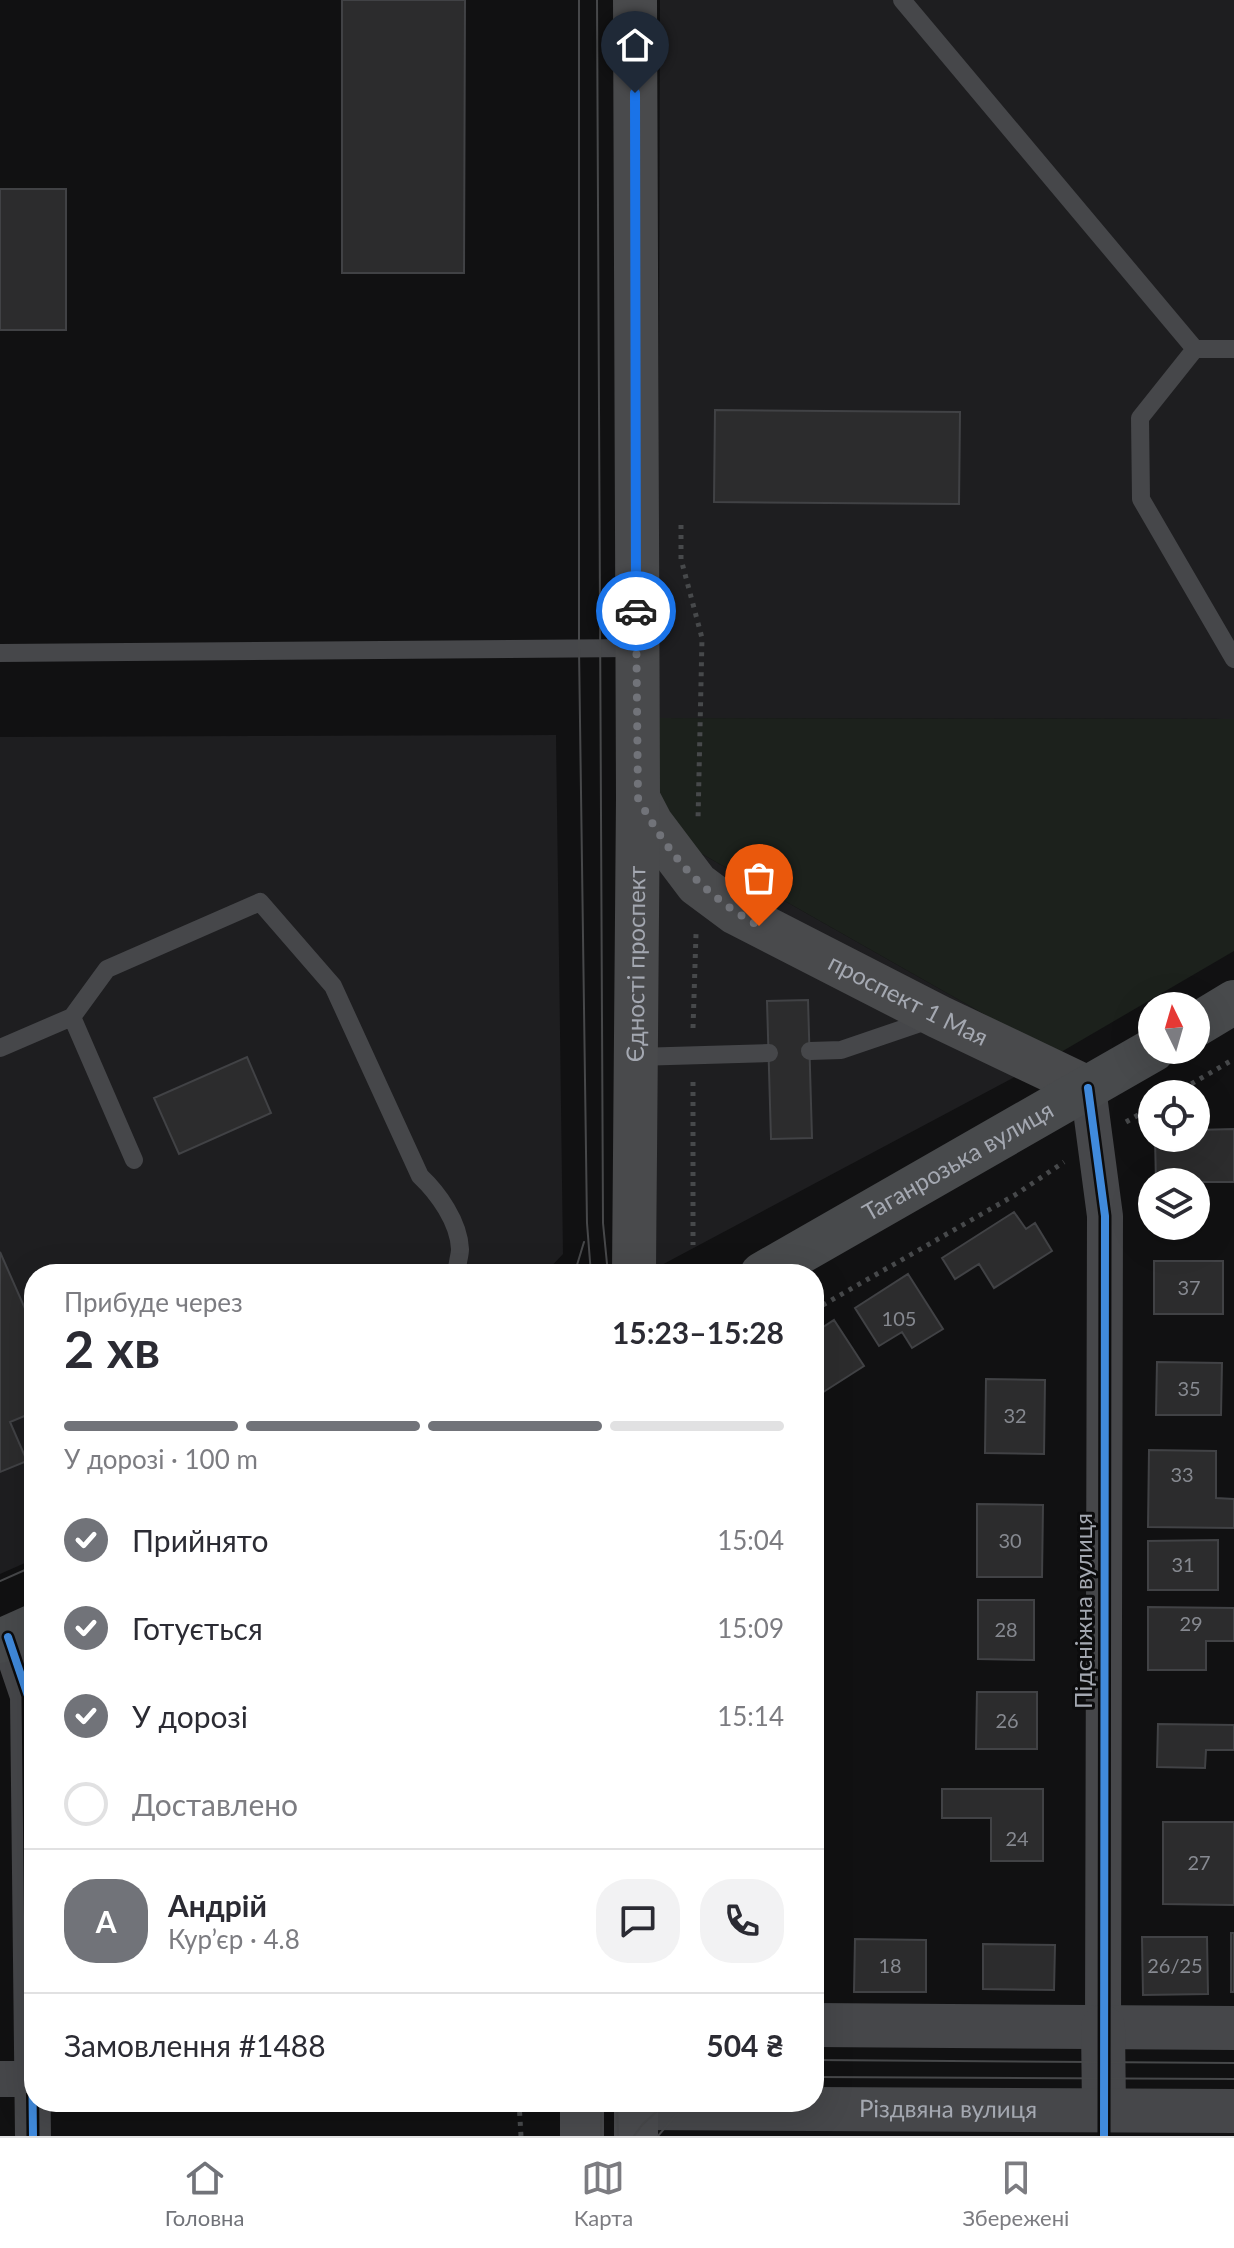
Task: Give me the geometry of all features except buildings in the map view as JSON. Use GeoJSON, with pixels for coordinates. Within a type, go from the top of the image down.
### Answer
{"type":"FeatureCollection","features":[{"type":"Feature","properties":{"kind":"highway"},"geometry":{"type":"LineString","coordinates":[[1210,1017],[1234,1002]]}},
{"type":"Feature","properties":{"kind":"highway","name":"Таганрозька вулиця"},"geometry":{"type":"LineString","coordinates":[[780,1264],[1138,1059]]}},
{"type":"Feature","properties":{"kind":"main road","name":"Єдності проспект"},"geometry":{"type":"LineString","coordinates":[[634,1264],[638,798],[635,0]]}},
{"type":"Feature","properties":{"kind":"main road","name":"проспект 1 Мая"},"geometry":{"type":"LineString","coordinates":[[638,798],[651,823],[697,884],[736,913],[782,939],[1088,1088]]}},
{"type":"Feature","properties":{"kind":"main road","name":"Єдності проспект"},"geometry":{"type":"LineString","coordinates":[[615,1264],[635,1207]]}},
{"type":"Feature","properties":{"kind":"main road"},"geometry":{"type":"LineString","coordinates":[[582,2112],[582,2136]]}},
{"type":"Feature","properties":{"kind":"street","name":"Підсніжна вулиця"},"geometry":{"type":"LineString","coordinates":[[1088,1088],[1105,1216],[1104,2123]]}},
{"type":"Feature","properties":{"kind":"street"},"geometry":{"type":"LineString","coordinates":[[14,1635],[24,1679]]}},
{"type":"Feature","properties":{"kind":"street"},"geometry":{"type":"LineString","coordinates":[[22,2079],[24,1951]]}},
{"type":"Feature","properties":{"kind":"street"},"geometry":{"type":"LineString","coordinates":[[824,2025],[1234,2028]]}},
{"type":"Feature","properties":{"kind":"street","name":"Різдвяна вулиця"},"geometry":{"type":"LineString","coordinates":[[631,2112],[1104,2123],[1234,2111]]}},
{"type":"Feature","properties":{"kind":"street"},"geometry":{"type":"LineString","coordinates":[[28,2112],[33,2136]]}},
{"type":"Feature","properties":{"kind":"lane"},"geometry":{"type":"LineString","coordinates":[[902,0],[1195,349],[1234,349]]}},
{"type":"Feature","properties":{"kind":"lane"},"geometry":{"type":"LineString","coordinates":[[1195,349],[1140,418],[1141,499],[1234,659]]}},
{"type":"Feature","properties":{"kind":"lane"},"geometry":{"type":"LineString","coordinates":[[0,653],[636,648]]}},
{"type":"Feature","properties":{"kind":"lane"},"geometry":{"type":"LineString","coordinates":[[0,1048],[72,1017],[107,969],[260,902],[333,986],[420,1176],[435,1191],[449,1215],[460,1249],[458,1264]]}},
{"type":"Feature","properties":{"kind":"lane"},"geometry":{"type":"LineString","coordinates":[[72,1017],[134,1160]]}},
{"type":"Feature","properties":{"kind":"lane"},"geometry":{"type":"LineString","coordinates":[[810,1051],[841,1050],[939,1017]]}},
{"type":"Feature","properties":{"kind":"lane"},"geometry":{"type":"LineString","coordinates":[[635,1057],[769,1053]]}},
{"type":"Feature","properties":{"kind":"path"},"geometry":{"type":"LineString","coordinates":[[680,511],[681,559],[702,638],[698,822]]}},
{"type":"Feature","properties":{"kind":"path"},"geometry":{"type":"LineString","coordinates":[[693,1245],[697,884]]}},
{"type":"Feature","properties":{"kind":"path"},"geometry":{"type":"LineString","coordinates":[[1198,1080],[1234,1059]]}},
{"type":"Feature","properties":{"kind":"path"},"geometry":{"type":"LineString","coordinates":[[824,1304],[1015,1195],[1096,1140]]}},
{"type":"Feature","properties":{"kind":"path"},"geometry":{"type":"LineString","coordinates":[[520,2112],[521,2136]]}},
{"type":"Feature","properties":{"kind":"shaded area"},"geometry":{"type":"Polygon","coordinates":[[[660,0],[1234,0],[1234,719],[658,718],[660,0]]]}},
{"type":"Feature","properties":{"kind":"shaded area"},"geometry":{"type":"Polygon","coordinates":[[[658,718],[1234,719],[1234,951],[1164,992],[1138,992],[1138,1007],[1056,1055],[658,829],[658,718]]]}},
{"type":"Feature","properties":{"kind":"shaded area"},"geometry":{"type":"Polygon","coordinates":[[[556,735],[563,1254],[554,1264],[24,1264],[24,1563],[0,1574],[0,737],[556,735]]]}},
{"type":"Feature","properties":{"kind":"shaded area"},"geometry":{"type":"Polygon","coordinates":[[[658,829],[1056,1055],[664,1264],[656,1264],[658,829]]]}},
{"type":"Feature","properties":{"kind":"tram line"},"geometry":{"type":"LineString","coordinates":[[579,0],[579,649],[587,1223],[590,1264]]}},
{"type":"Feature","properties":{"kind":"tram line"},"geometry":{"type":"LineString","coordinates":[[597,0],[603,1223],[607,1264]]}},
{"type":"Feature","properties":{"kind":"tram line"},"geometry":{"type":"LineString","coordinates":[[577,1264],[584,1242]]}},
{"type":"Feature","properties":{"kind":"tram line"},"geometry":{"type":"LineString","coordinates":[[0,1581],[24,1570]]}},
{"type":"Feature","properties":{"kind":"tram line"},"geometry":{"type":"LineString","coordinates":[[824,2060],[1234,2063]]}},
{"type":"Feature","properties":{"kind":"tram line"},"geometry":{"type":"LineString","coordinates":[[824,2077],[1234,2079]]}},
{"type":"Feature","properties":{"kind":"tram line"},"geometry":{"type":"LineString","coordinates":[[601,2112],[601,2136]]}},
{"type":"Feature","properties":{"kind":"tram line"},"geometry":{"type":"LineString","coordinates":[[617,2112],[618,2136]]}},
{"type":"Feature","properties":{"kind":"tram line"},"geometry":{"type":"LineString","coordinates":[[634,2136],[656,2112]]}},
{"type":"Feature","properties":{"kind":"tram line"},"geometry":{"type":"LineString","coordinates":[[658,2136],[681,2112]]}},
{"type":"Feature","properties":{"kind":"cycle path"},"geometry":{"type":"LineString","coordinates":[[1088,1088],[1105,1216],[1104,2136]]}},
{"type":"Feature","properties":{"kind":"cycle path"},"geometry":{"type":"LineString","coordinates":[[8,1637],[24,1684]]}},
{"type":"Feature","properties":{"kind":"cycle path"},"geometry":{"type":"LineString","coordinates":[[33,2112],[33,2136]]}},
{"type":"Feature","properties":{"kind":"way so far"},"geometry":{"type":"LineString","coordinates":[[636,611],[638,798],[651,823],[697,884],[759,926]]}},
{"type":"Feature","properties":{"kind":"route"},"geometry":{"type":"LineString","coordinates":[[635,93],[636,611]]}}]}
